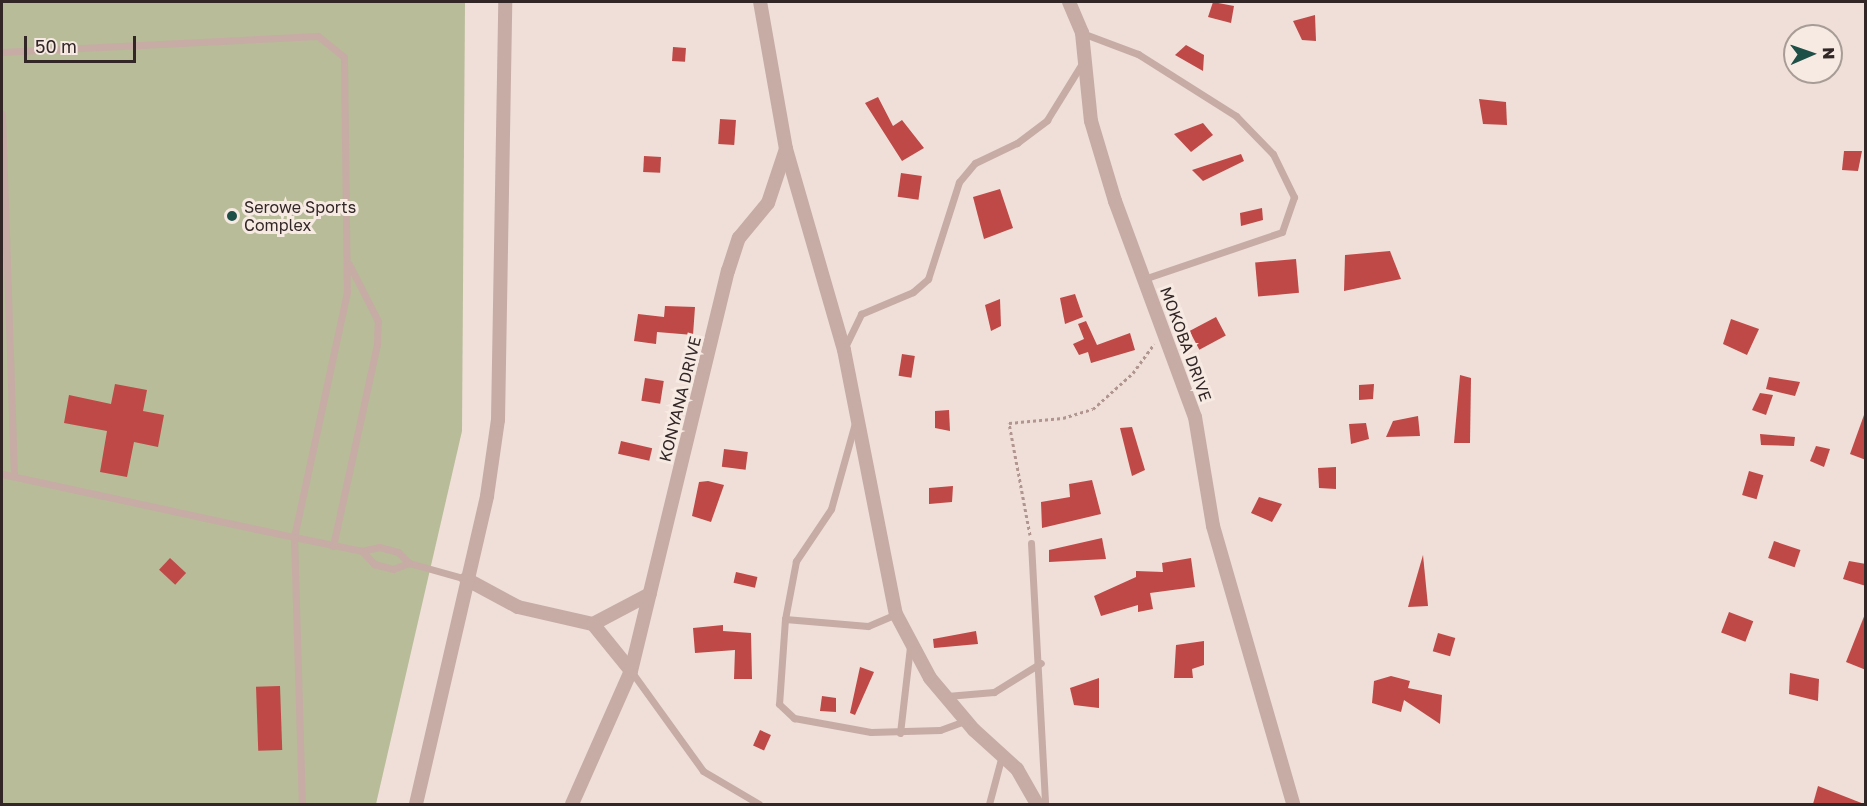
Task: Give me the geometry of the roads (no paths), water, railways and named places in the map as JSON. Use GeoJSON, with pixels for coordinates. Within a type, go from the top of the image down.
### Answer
{"type":"FeatureCollection","features":[{"type":"Feature","properties":{"kind":"street"},"geometry":{"type":"LineString","coordinates":[[416,804],[466,579],[498,420],[505,2]]}},
{"type":"Feature","properties":{"kind":"street","name":"KONYANA DRIVE"},"geometry":{"type":"LineString","coordinates":[[572,804],[631,671],[728,272],[739,238],[768,203],[786,149],[760,2]]}},
{"type":"Feature","properties":{"kind":"street","name":"MOKOBA DRIVE"},"geometry":{"type":"LineString","coordinates":[[1069,2],[1082,33],[1091,121],[1144,279],[1165,327],[1195,417],[1213,526],[1293,804]]}},
{"type":"Feature","properties":{"kind":"street"},"geometry":{"type":"LineString","coordinates":[[786,149],[844,350],[897,614],[910,643],[945,696],[965,720],[1002,753],[1038,804]]}},
{"type":"Feature","properties":{"kind":"street"},"geometry":{"type":"LineString","coordinates":[[466,579],[518,607],[593,624],[631,671]]}},
{"type":"Feature","properties":{"kind":"street"},"geometry":{"type":"LineString","coordinates":[[593,624],[650,594]]}},
{"type":"Feature","properties":{"kind":"lane"},"geometry":{"type":"LineString","coordinates":[[1082,33],[1138,54],[1236,116],[1273,154],[1294,197],[1282,232],[1144,279]]}},
{"type":"Feature","properties":{"kind":"lane"},"geometry":{"type":"LineString","coordinates":[[2,52],[318,36],[332,44],[344,57],[347,292],[294,537],[302,804]]}},
{"type":"Feature","properties":{"kind":"lane"},"geometry":{"type":"LineString","coordinates":[[844,350],[861,315],[913,292],[928,279],[959,182],[975,163],[1017,143],[1047,120],[1085,58]]}},
{"type":"Feature","properties":{"kind":"lane"},"geometry":{"type":"LineString","coordinates":[[2,114],[14,475]]}},
{"type":"Feature","properties":{"kind":"lane"},"geometry":{"type":"LineString","coordinates":[[333,546],[378,321],[347,262]]}},
{"type":"Feature","properties":{"kind":"lane"},"geometry":{"type":"LineString","coordinates":[[857,415],[831,509],[796,561],[785,619],[779,704],[784,712],[871,732],[900,733],[940,730],[965,720]]}},
{"type":"Feature","properties":{"kind":"lane"},"geometry":{"type":"LineString","coordinates":[[2,474],[333,546],[362,551],[379,547],[398,552],[409,563]]}},
{"type":"Feature","properties":{"kind":"lane"},"geometry":{"type":"LineString","coordinates":[[1031,543],[1041,663],[1045,804]]}},
{"type":"Feature","properties":{"kind":"lane"},"geometry":{"type":"LineString","coordinates":[[362,551],[384,566],[409,563],[466,579]]}},
{"type":"Feature","properties":{"kind":"lane"},"geometry":{"type":"LineString","coordinates":[[785,619],[868,626],[897,614]]}},
{"type":"Feature","properties":{"kind":"lane"},"geometry":{"type":"LineString","coordinates":[[900,733],[910,643]]}},
{"type":"Feature","properties":{"kind":"lane"},"geometry":{"type":"LineString","coordinates":[[945,696],[994,692],[1041,663]]}},
{"type":"Feature","properties":{"kind":"lane"},"geometry":{"type":"LineString","coordinates":[[631,671],[703,771],[759,804]]}},
{"type":"Feature","properties":{"kind":"lane"},"geometry":{"type":"LineString","coordinates":[[989,804],[1002,753]]}},
{"type":"Feature","properties":{"kind":"place","name":"Serowe Sports Complex"},"geometry":{"type":"Point","coordinates":[232,216]}}]}
